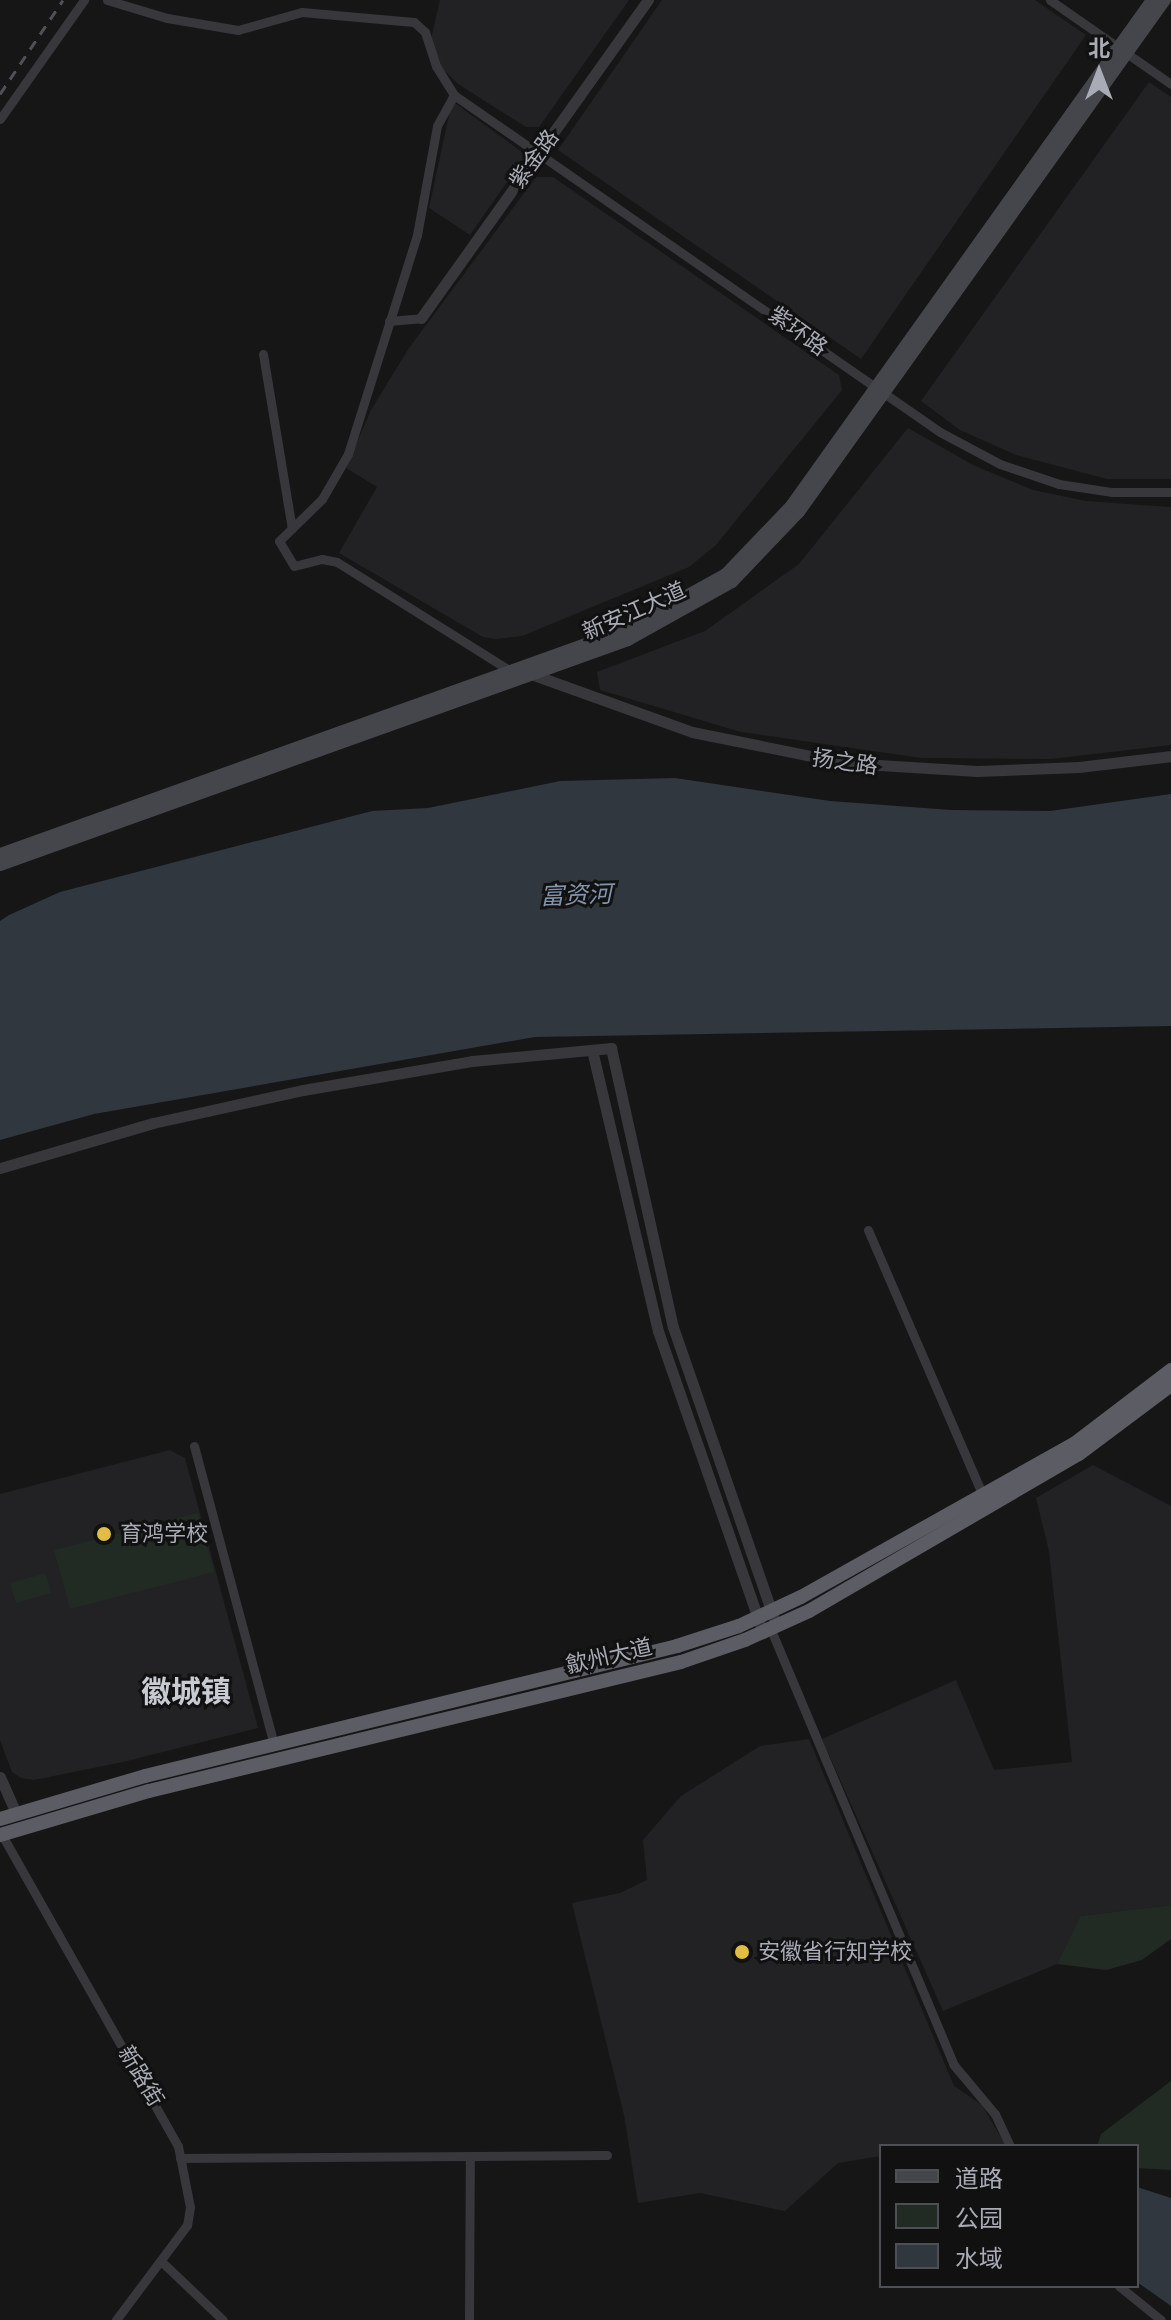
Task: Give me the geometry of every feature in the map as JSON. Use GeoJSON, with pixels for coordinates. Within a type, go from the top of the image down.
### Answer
{"type":"FeatureCollection","features":[{"type":"Feature","properties":{"kind":"highway","name":"歙州大道"},"geometry":{"type":"LineString","coordinates":[[0,1819],[274,1744],[677,1646],[765,1615],[983,1496],[1097,1429],[1171,1370]]}},
{"type":"Feature","properties":{"kind":"highway","name":"歙州大道"},"geometry":{"type":"LineString","coordinates":[[1,1835],[149,1791],[681,1662],[770,1630],[1079,1454],[1171,1385]]}},
{"type":"Feature","properties":{"kind":"main road","name":"新安江大道"},"geometry":{"type":"LineString","coordinates":[[1123,51],[1152,0]]}},
{"type":"Feature","properties":{"kind":"main road","name":"新安江大道"},"geometry":{"type":"LineString","coordinates":[[0,865],[647,632],[732,582],[787,527],[1123,51],[1165,0]]}},
{"type":"Feature","properties":{"kind":"main road","name":"新安江大道"},"geometry":{"type":"LineString","coordinates":[[0,854],[643,622],[726,574],[779,521],[881,390]]}},
{"type":"Feature","properties":{"kind":"street"},"geometry":{"type":"LineString","coordinates":[[0,119],[84,0]]}},
{"type":"Feature","properties":{"kind":"street"},"geometry":{"type":"LineString","coordinates":[[107,0],[167,18],[238,30],[302,12],[414,22],[425,32],[436,66],[454,95],[437,126],[417,235],[342,466],[314,509],[279,541],[292,564],[302,567],[322,559],[337,562],[509,670]]}},
{"type":"Feature","properties":{"kind":"street","name":"紫金路"},"geometry":{"type":"LineString","coordinates":[[421,318],[648,0]]}},
{"type":"Feature","properties":{"kind":"street"},"geometry":{"type":"LineString","coordinates":[[1050,0],[1171,84]]}},
{"type":"Feature","properties":{"kind":"street","name":"紫环路"},"geometry":{"type":"LineString","coordinates":[[454,95],[960,444],[1021,472],[1103,491],[1171,492]]}},
{"type":"Feature","properties":{"kind":"street"},"geometry":{"type":"LineString","coordinates":[[389,321],[421,318]]}},
{"type":"Feature","properties":{"kind":"street"},"geometry":{"type":"LineString","coordinates":[[263,354],[292,529]]}},
{"type":"Feature","properties":{"kind":"street","name":"扬之路"},"geometry":{"type":"LineString","coordinates":[[531,674],[692,732],[846,763],[977,771],[1079,767],[1171,756]]}},
{"type":"Feature","properties":{"kind":"street"},"geometry":{"type":"LineString","coordinates":[[0,1168],[153,1123],[303,1090],[472,1061],[611,1048],[673,1327],[770,1630],[935,2010],[953,2064],[995,2114],[1009,2144]]}},
{"type":"Feature","properties":{"kind":"street"},"geometry":{"type":"LineString","coordinates":[[592,1050],[658,1331],[765,1615]]}},
{"type":"Feature","properties":{"kind":"street"},"geometry":{"type":"LineString","coordinates":[[868,1230],[983,1496]]}},
{"type":"Feature","properties":{"kind":"street"},"geometry":{"type":"LineString","coordinates":[[194,1446],[274,1744]]}},
{"type":"Feature","properties":{"kind":"street"},"geometry":{"type":"LineString","coordinates":[[0,1777],[16,1813]]}},
{"type":"Feature","properties":{"kind":"street","name":"新路街"},"geometry":{"type":"LineString","coordinates":[[1,1835],[166,2119],[180,2158],[189,2216],[180,2239],[116,2320]]}},
{"type":"Feature","properties":{"kind":"street"},"geometry":{"type":"LineString","coordinates":[[180,2158],[607,2155]]}},
{"type":"Feature","properties":{"kind":"street"},"geometry":{"type":"LineString","coordinates":[[469,2320],[470,2156]]}},
{"type":"Feature","properties":{"kind":"street"},"geometry":{"type":"LineString","coordinates":[[162,2262],[223,2320]]}},
{"type":"Feature","properties":{"kind":"street"},"geometry":{"type":"LineString","coordinates":[[1121,2288],[1161,2320]]}},
{"type":"Feature","properties":{"kind":"shaded area"},"geometry":{"type":"Polygon","coordinates":[[[440,0],[629,0],[539,127],[526,127],[458,84],[438,64],[431,39],[440,0]]]}},
{"type":"Feature","properties":{"kind":"shaded area"},"geometry":{"type":"Polygon","coordinates":[[[662,0],[1035,0],[1086,35],[861,359],[558,150],[662,0]]]}},
{"type":"Feature","properties":{"kind":"shaded area"},"geometry":{"type":"Polygon","coordinates":[[[1149,82],[1171,97],[1171,479],[1107,479],[1016,455],[960,430],[921,401],[1149,82]]]}},
{"type":"Feature","properties":{"kind":"shaded area"},"geometry":{"type":"Polygon","coordinates":[[[452,101],[526,155],[470,235],[429,208],[452,101]]]}},
{"type":"Feature","properties":{"kind":"shaded area"},"geometry":{"type":"Polygon","coordinates":[[[536,177],[553,177],[839,375],[842,390],[716,545],[689,567],[522,636],[496,639],[483,637],[339,553],[377,487],[346,468],[371,410],[409,348],[536,177]]]}},
{"type":"Feature","properties":{"kind":"shaded area"},"geometry":{"type":"Polygon","coordinates":[[[908,428],[973,465],[1033,490],[1086,501],[1171,507],[1171,745],[1051,759],[921,758],[741,732],[600,690],[597,672],[705,631],[799,564],[908,428]]]}},
{"type":"Feature","properties":{"kind":"shaded area"},"geometry":{"type":"Polygon","coordinates":[[[170,1450],[185,1458],[258,1728],[123,1762],[34,1780],[21,1778],[12,1772],[0,1740],[0,1494],[170,1450]]]}},
{"type":"Feature","properties":{"kind":"shaded area","name":"安徽省行知学校"},"geometry":{"type":"Polygon","coordinates":[[[1093,1465],[1171,1506],[1171,1905],[1080,1916],[1057,1964],[943,2011],[822,1739],[956,1680],[994,1770],[1072,1762],[1049,1551],[1036,1498],[1093,1465]]]}},
{"type":"Feature","properties":{"kind":"shaded area","name":"安徽省行知学校"},"geometry":{"type":"Polygon","coordinates":[[[809,1739],[954,2086],[982,2105],[1005,2144],[879,2144],[879,2156],[838,2163],[785,2211],[700,2193],[638,2203],[624,2115],[572,1903],[620,1893],[647,1880],[643,1840],[681,1796],[760,1746],[809,1739]]]}},
{"type":"Feature","properties":{"kind":"green space"},"geometry":{"type":"Polygon","coordinates":[[[198,1513],[214,1572],[70,1609],[54,1550],[198,1513]]]}},
{"type":"Feature","properties":{"kind":"green space"},"geometry":{"type":"Polygon","coordinates":[[[46,1573],[51,1593],[16,1603],[10,1583],[46,1573]]]}},
{"type":"Feature","properties":{"kind":"green space"},"geometry":{"type":"Polygon","coordinates":[[[1171,1905],[1171,1939],[1142,1960],[1106,1970],[1057,1964],[1080,1916],[1171,1905]]]}},
{"type":"Feature","properties":{"kind":"green space"},"geometry":{"type":"Polygon","coordinates":[[[1171,2081],[1171,2170],[1139,2168],[1139,2144],[1098,2144],[1101,2134],[1171,2081]]]}},
{"type":"Feature","properties":{"kind":"water","name":"富资河"},"geometry":{"type":"Polygon","coordinates":[[[675,778],[830,801],[951,810],[1050,811],[1171,794],[1171,1026],[535,1037],[94,1114],[0,1140],[0,921],[9,915],[60,892],[372,811],[428,808],[560,781],[675,778]]]}},
{"type":"Feature","properties":{"kind":"water"},"geometry":{"type":"Polygon","coordinates":[[[1139,2188],[1171,2198],[1171,2306],[1139,2283],[1139,2188]]]}},
{"type":"Feature","properties":{"kind":"railway"},"geometry":{"type":"LineString","coordinates":[[0,94],[63,0]]}},
{"type":"Feature","properties":{"kind":"place","name":"育鸿学校"},"geometry":{"type":"Point","coordinates":[104,1534]}},
{"type":"Feature","properties":{"kind":"place","name":"安徽省行知学校"},"geometry":{"type":"Point","coordinates":[742,1952]}},
{"type":"Feature","properties":{"kind":"district","name":"徽城镇"},"geometry":{"type":"Point","coordinates":[186,1691]}}]}
